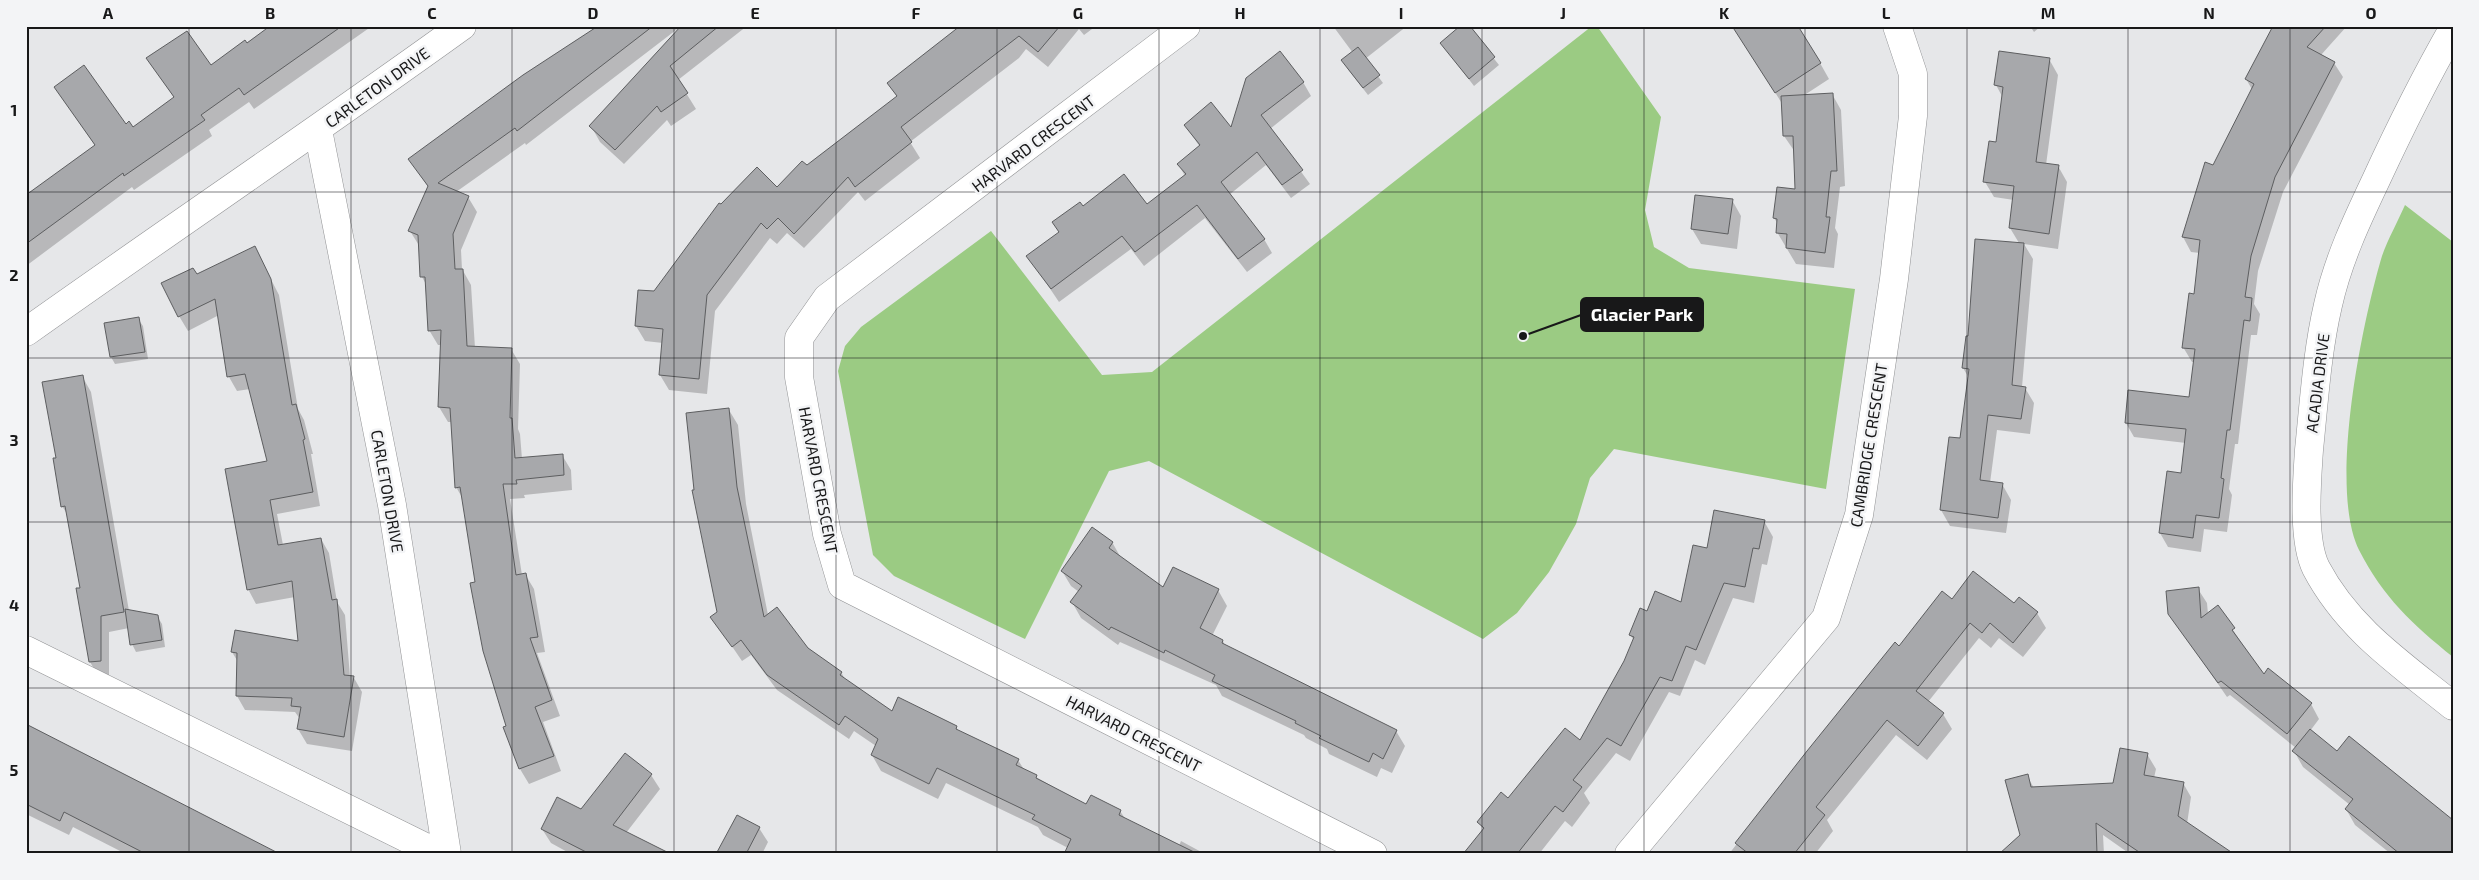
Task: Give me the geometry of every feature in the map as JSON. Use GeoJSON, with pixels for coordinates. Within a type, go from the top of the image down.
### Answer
{"type":"FeatureCollection","features":[{"type":"Feature","properties":{"kind":"street","name":"CARLETON DRIVE"},"geometry":{"type":"LineString","coordinates":[[26,332],[130,258],[318,130],[462,26]]}},
{"type":"Feature","properties":{"kind":"street","name":"HARVARD CRESCENT"},"geometry":{"type":"LineString","coordinates":[[1186,26],[827,298],[799,338],[799,377],[827,534],[842,585],[1373,854]]}},
{"type":"Feature","properties":{"kind":"street","name":"CAMBRIDGE CRESCENT"},"geometry":{"type":"LineString","coordinates":[[1629,854],[1826,618],[1862,502],[1894,279],[1913,116],[1913,74],[1897,26]]}},
{"type":"Feature","properties":{"kind":"street","name":"ACADIA DRIVE"},"geometry":{"type":"LineString","coordinates":[[2453,29],[2400,128],[2346,245],[2328,305],[2315,387],[2306,492],[2308,528],[2315,566],[2345,613],[2374,643],[2453,706]]}},
{"type":"Feature","properties":{"kind":"street","name":"CARLETON DRIVE"},"geometry":{"type":"LineString","coordinates":[[318,130],[392,505],[447,854]]}},
{"type":"Feature","properties":{"kind":"street"},"geometry":{"type":"LineString","coordinates":[[26,650],[439,854]]}},
{"type":"Feature","properties":{"kind":"green space"},"geometry":{"type":"Polygon","coordinates":[[[1592,26],[1597,26],[1661,117],[1645,210],[1654,247],[1689,268],[1855,289],[1826,489],[1614,449],[1590,478],[1576,524],[1549,572],[1517,613],[1483,639],[1149,461],[1109,471],[1025,639],[894,576],[873,555],[838,371],[845,346],[861,327],[991,231],[1102,375],[1152,372],[1592,26]]]}},
{"type":"Feature","properties":{"kind":"green space"},"geometry":{"type":"Polygon","coordinates":[[[2405,205],[2453,242],[2453,657],[2424,633],[2388,596],[2359,550],[2350,522],[2347,487],[2347,447],[2351,404],[2358,362],[2382,256],[2405,205]]]}},
{"type":"Feature","properties":{"kind":"building"},"geometry":{"type":"Polygon","coordinates":[[[270,26],[342,26],[244,95],[239,88],[201,115],[205,120],[124,176],[123,173],[26,244],[26,195],[95,145],[54,87],[84,65],[126,124],[129,121],[133,127],[174,97],[146,58],[187,31],[211,65],[245,40],[247,43],[270,26]]]}},
{"type":"Feature","properties":{"kind":"building"},"geometry":{"type":"Polygon","coordinates":[[[598,26],[653,26],[517,131],[515,128],[438,183],[469,196],[453,234],[455,269],[463,269],[467,346],[512,348],[510,418],[512,418],[515,458],[563,454],[564,475],[516,480],[517,484],[503,484],[516,575],[526,573],[538,637],[530,638],[552,700],[535,707],[554,756],[519,769],[503,727],[506,726],[483,651],[470,583],[475,582],[460,487],[455,488],[450,408],[438,407],[441,330],[428,331],[425,277],[420,277],[418,235],[408,231],[428,186],[408,159],[523,75],[598,26]]]}},
{"type":"Feature","properties":{"kind":"building"},"geometry":{"type":"Polygon","coordinates":[[[681,26],[719,26],[670,66],[688,93],[661,112],[657,106],[615,150],[589,126],[681,26]]]}},
{"type":"Feature","properties":{"kind":"building"},"geometry":{"type":"Polygon","coordinates":[[[960,26],[1060,26],[1038,52],[1019,36],[901,127],[912,142],[855,187],[848,177],[794,234],[778,218],[767,229],[761,223],[707,295],[699,379],[659,375],[663,329],[635,326],[638,290],[654,291],[719,203],[721,204],[757,167],[777,187],[802,161],[807,165],[897,96],[887,83],[960,26]]]}},
{"type":"Feature","properties":{"kind":"building"},"geometry":{"type":"Polygon","coordinates":[[[1460,26],[1470,26],[1495,57],[1469,79],[1440,43],[1460,26]]]}},
{"type":"Feature","properties":{"kind":"building"},"geometry":{"type":"Polygon","coordinates":[[[1732,26],[1798,26],[1821,63],[1775,93],[1732,26]]]}},
{"type":"Feature","properties":{"kind":"building"},"geometry":{"type":"Polygon","coordinates":[[[2273,26],[2326,26],[2307,47],[2335,62],[2275,177],[2251,256],[2245,297],[2252,298],[2250,321],[2244,320],[2230,430],[2227,430],[2221,478],[2224,479],[2219,518],[2196,515],[2193,538],[2159,533],[2167,471],[2181,473],[2186,429],[2125,423],[2128,390],[2189,397],[2195,349],[2182,348],[2189,293],[2194,294],[2200,240],[2182,237],[2205,162],[2213,165],[2254,84],[2245,79],[2273,26]]]}},
{"type":"Feature","properties":{"kind":"building"},"geometry":{"type":"Polygon","coordinates":[[[1358,47],[1380,75],[1363,88],[1341,60],[1358,47]]]}},
{"type":"Feature","properties":{"kind":"building"},"geometry":{"type":"Polygon","coordinates":[[[1280,51],[1304,82],[1261,115],[1303,170],[1282,185],[1257,152],[1221,182],[1265,239],[1238,259],[1197,205],[1135,252],[1122,236],[1051,289],[1026,256],[1059,232],[1052,222],[1080,202],[1083,206],[1124,174],[1147,204],[1186,174],[1177,164],[1200,145],[1184,125],[1211,102],[1231,127],[1246,78],[1280,51]]]}},
{"type":"Feature","properties":{"kind":"building"},"geometry":{"type":"Polygon","coordinates":[[[1999,51],[2050,58],[2036,162],[2059,165],[2049,234],[2009,228],[2014,186],[1983,182],[1989,141],[1996,142],[2003,87],[1994,85],[1999,51]]]}},
{"type":"Feature","properties":{"kind":"building"},"geometry":{"type":"Polygon","coordinates":[[[1833,93],[1837,171],[1831,171],[1826,217],[1830,217],[1825,253],[1786,248],[1787,234],[1776,233],[1777,219],[1773,218],[1777,187],[1795,189],[1793,136],[1783,136],[1781,96],[1833,93]]]}},
{"type":"Feature","properties":{"kind":"building"},"geometry":{"type":"Polygon","coordinates":[[[1695,195],[1733,199],[1728,234],[1691,229],[1695,195]]]}},
{"type":"Feature","properties":{"kind":"building"},"geometry":{"type":"Polygon","coordinates":[[[1975,239],[2024,243],[2012,385],[2026,387],[2021,419],[1988,415],[1980,480],[2003,483],[1998,518],[1940,510],[1949,437],[1960,438],[1969,369],[1962,368],[1966,336],[1968,336],[1975,239]]]}},
{"type":"Feature","properties":{"kind":"building"},"geometry":{"type":"Polygon","coordinates":[[[255,246],[271,279],[292,405],[296,404],[305,439],[303,440],[313,492],[270,500],[278,545],[321,538],[332,600],[337,599],[344,675],[354,676],[344,737],[297,729],[301,707],[291,706],[292,698],[236,696],[237,653],[231,652],[235,630],[298,641],[292,581],[247,590],[225,469],[267,461],[245,374],[227,377],[215,299],[178,317],[161,283],[193,268],[197,274],[255,246]]]}},
{"type":"Feature","properties":{"kind":"building"},"geometry":{"type":"Polygon","coordinates":[[[139,317],[145,352],[110,357],[104,323],[139,317]]]}},
{"type":"Feature","properties":{"kind":"building"},"geometry":{"type":"Polygon","coordinates":[[[83,375],[124,612],[101,616],[101,661],[89,662],[76,588],[80,588],[65,506],[61,507],[53,458],[56,458],[42,382],[83,375]]]}},
{"type":"Feature","properties":{"kind":"building"},"geometry":{"type":"Polygon","coordinates":[[[729,408],[737,487],[764,617],[777,607],[808,648],[842,672],[840,675],[892,711],[898,697],[957,726],[956,729],[1019,759],[1016,765],[1037,775],[1036,778],[1086,804],[1091,795],[1121,810],[1119,815],[1198,854],[1064,854],[1071,839],[1032,819],[1035,815],[937,768],[929,784],[871,755],[878,739],[845,716],[839,725],[767,675],[741,640],[732,647],[710,617],[717,612],[692,490],[694,490],[686,413],[729,408]]]}},
{"type":"Feature","properties":{"kind":"building"},"geometry":{"type":"Polygon","coordinates":[[[1714,510],[1765,520],[1759,549],[1753,548],[1745,587],[1724,583],[1696,650],[1686,646],[1672,681],[1660,677],[1621,746],[1607,738],[1573,780],[1582,787],[1563,812],[1555,806],[1517,854],[1463,854],[1484,828],[1477,822],[1501,792],[1508,798],[1565,728],[1580,740],[1624,661],[1634,637],[1629,635],[1640,608],[1647,611],[1655,591],[1681,602],[1693,545],[1707,548],[1714,510]]]}},
{"type":"Feature","properties":{"kind":"building"},"geometry":{"type":"Polygon","coordinates":[[[1092,527],[1113,542],[1109,548],[1163,587],[1173,567],[1219,589],[1200,628],[1223,640],[1222,643],[1397,730],[1383,759],[1373,753],[1369,762],[1319,738],[1321,736],[1295,723],[1296,721],[1212,681],[1215,675],[1165,650],[1164,653],[1111,627],[1109,630],[1070,602],[1082,586],[1061,571],[1092,527]]]}},
{"type":"Feature","properties":{"kind":"building"},"geometry":{"type":"Polygon","coordinates":[[[1973,571],[2014,603],[2019,597],[2038,612],[2013,643],[1990,623],[1982,633],[1970,623],[1916,691],[1944,713],[1918,746],[1887,720],[1816,807],[1825,815],[1794,854],[1749,854],[1735,843],[1895,642],[1899,646],[1942,591],[1952,599],[1973,571]]]}},
{"type":"Feature","properties":{"kind":"building"},"geometry":{"type":"Polygon","coordinates":[[[2199,587],[2201,618],[2218,605],[2235,628],[2232,630],[2264,674],[2268,668],[2312,703],[2287,734],[2221,681],[2218,683],[2168,614],[2166,591],[2199,587]]]}},
{"type":"Feature","properties":{"kind":"building"},"geometry":{"type":"Polygon","coordinates":[[[125,609],[158,615],[162,640],[130,645],[125,609]]]}},
{"type":"Feature","properties":{"kind":"building"},"geometry":{"type":"Polygon","coordinates":[[[26,724],[280,854],[146,854],[64,812],[60,821],[26,804],[26,724]]]}},
{"type":"Feature","properties":{"kind":"building"},"geometry":{"type":"Polygon","coordinates":[[[2310,729],[2337,751],[2349,736],[2453,820],[2453,854],[2400,854],[2345,809],[2353,799],[2292,751],[2310,729]]]}},
{"type":"Feature","properties":{"kind":"building"},"geometry":{"type":"Polygon","coordinates":[[[2120,748],[2148,753],[2144,775],[2184,782],[2178,816],[2234,854],[2142,854],[2096,823],[2097,854],[1999,854],[2020,835],[2005,780],[2028,774],[2031,787],[2113,783],[2120,748]]]}},
{"type":"Feature","properties":{"kind":"building"},"geometry":{"type":"Polygon","coordinates":[[[625,753],[652,774],[613,825],[671,854],[590,854],[541,829],[557,797],[581,809],[625,753]]]}},
{"type":"Feature","properties":{"kind":"building"},"geometry":{"type":"Polygon","coordinates":[[[737,815],[760,827],[746,854],[716,854],[737,815]]]}},
{"type":"Feature","properties":{"kind":"place","name":"Glacier Park"},"geometry":{"type":"Point","coordinates":[1523,336]}}]}
